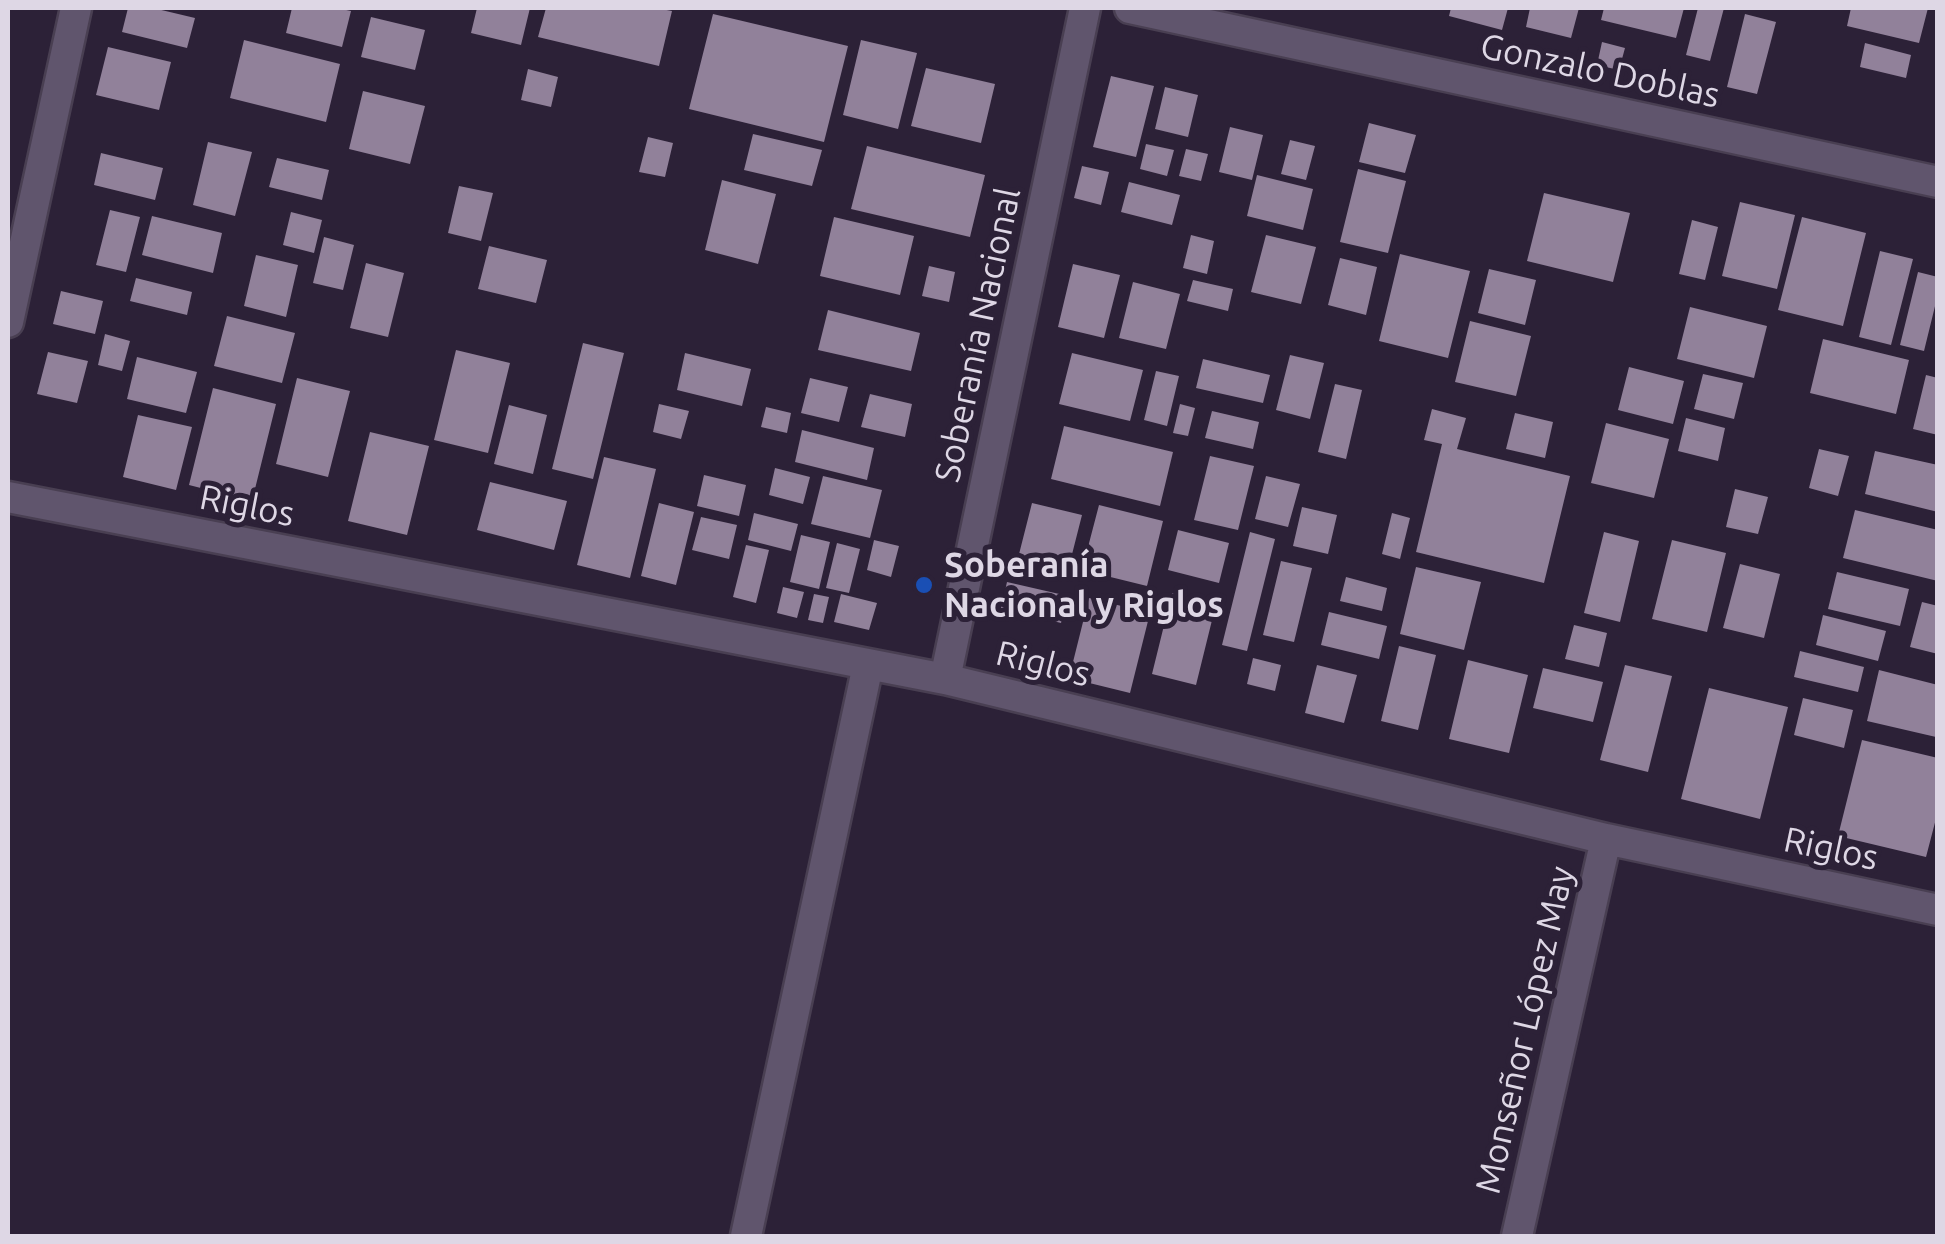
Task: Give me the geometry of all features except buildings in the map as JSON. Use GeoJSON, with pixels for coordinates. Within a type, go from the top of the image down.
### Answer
{"type":"FeatureCollection","features":[{"type":"Feature","properties":{"kind":"street"},"geometry":{"type":"LineString","coordinates":[[8,322],[76,8]]}},
{"type":"Feature","properties":{"kind":"street","name":"Soberanía Nacional"},"geometry":{"type":"LineString","coordinates":[[945,679],[1085,8]]}},
{"type":"Feature","properties":{"kind":"street","name":"Gonzalo Doblas"},"geometry":{"type":"LineString","coordinates":[[1130,8],[1938,182]]}},
{"type":"Feature","properties":{"kind":"street","name":"Riglos"},"geometry":{"type":"LineString","coordinates":[[8,497],[945,679],[1606,839],[1938,910]]}},
{"type":"Feature","properties":{"kind":"street"},"geometry":{"type":"LineString","coordinates":[[746,1236],[868,665]]}},
{"type":"Feature","properties":{"kind":"street","name":"Monseñor López May"},"geometry":{"type":"LineString","coordinates":[[1516,1236],[1606,839]]}},
{"type":"Feature","properties":{"kind":"place","name":"Soberanía Nacional y Riglos"},"geometry":{"type":"Point","coordinates":[924,585]}}]}
